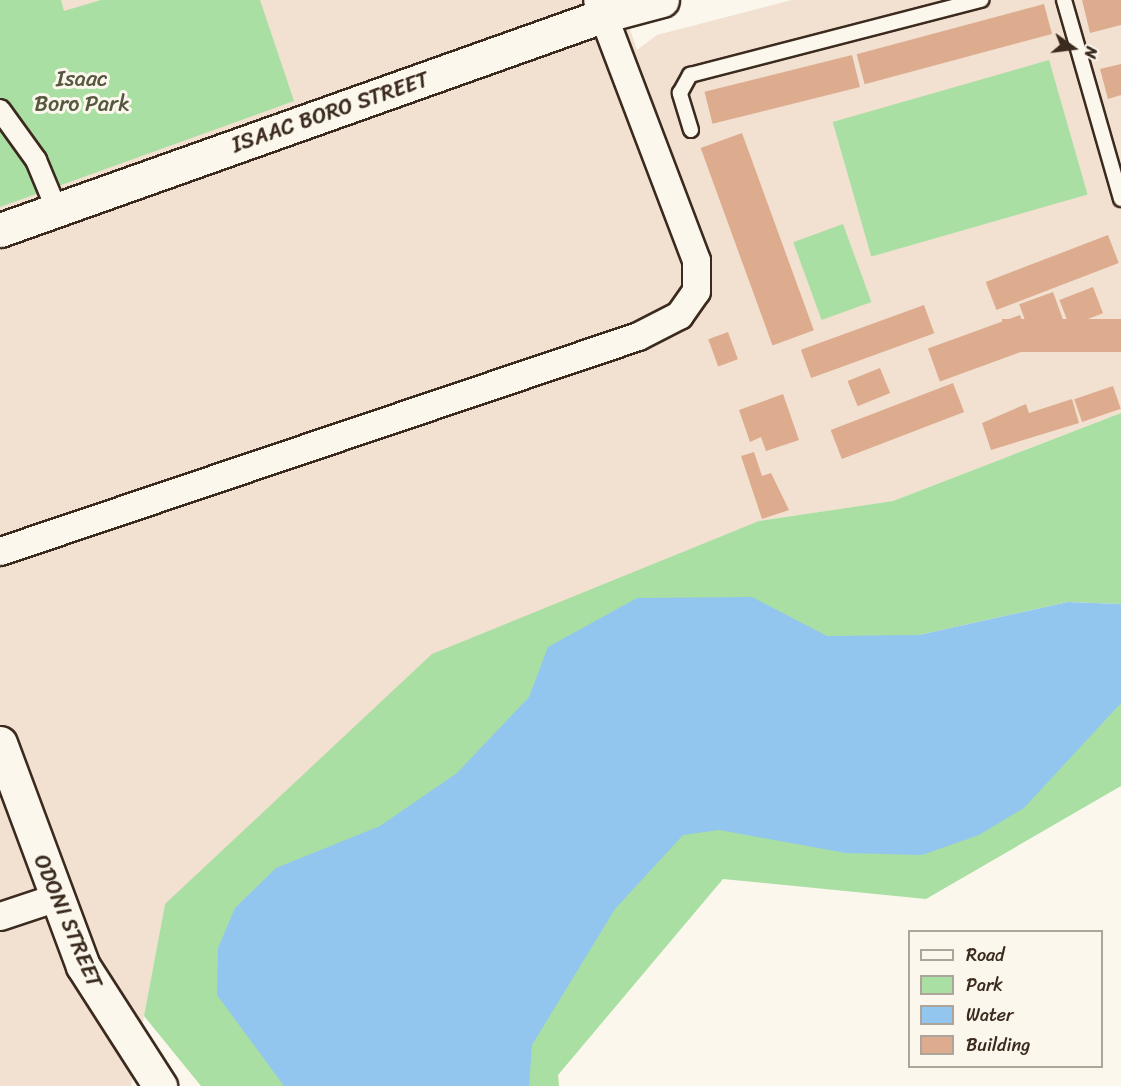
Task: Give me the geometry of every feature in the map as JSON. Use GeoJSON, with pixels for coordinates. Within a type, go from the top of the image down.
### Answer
{"type":"FeatureCollection","features":[{"type":"Feature","properties":{"kind":"street","name":"ISAAC BORO STREET"},"geometry":{"type":"LineString","coordinates":[[0,230],[599,8],[662,0]]}},
{"type":"Feature","properties":{"kind":"street"},"geometry":{"type":"LineString","coordinates":[[0,550],[638,336],[679,315],[696,291],[696,260],[599,8]]}},
{"type":"Feature","properties":{"kind":"street"},"geometry":{"type":"LineString","coordinates":[[0,110],[36,160],[56,208]]}},
{"type":"Feature","properties":{"kind":"street","name":"ODONI STREET"},"geometry":{"type":"LineString","coordinates":[[0,743],[54,898],[103,1003],[160,1086]]}},
{"type":"Feature","properties":{"kind":"street"},"geometry":{"type":"LineString","coordinates":[[0,916],[54,898]]}},
{"type":"Feature","properties":{"kind":"lane"},"geometry":{"type":"LineString","coordinates":[[691,130],[680,93],[690,75],[981,0]]}},
{"type":"Feature","properties":{"kind":"lane"},"geometry":{"type":"LineString","coordinates":[[1064,0],[1121,199]]}},
{"type":"Feature","properties":{"kind":"shaded area"},"geometry":{"type":"Polygon","coordinates":[[[0,0],[620,0],[637,50],[657,35],[792,0],[1121,0],[1121,413],[893,501],[759,521],[165,904],[131,1086],[0,1086],[0,0]]]}},
{"type":"Feature","properties":{"kind":"green space","name":"Isaac Boro Park"},"geometry":{"type":"Polygon","coordinates":[[[0,0],[61,0],[64,11],[101,0],[260,0],[294,101],[0,207],[0,0]]]}},
{"type":"Feature","properties":{"kind":"green space"},"geometry":{"type":"Polygon","coordinates":[[[1049,60],[1088,195],[871,257],[833,122],[1049,60]]]}},
{"type":"Feature","properties":{"kind":"green space"},"geometry":{"type":"Polygon","coordinates":[[[843,224],[871,302],[822,320],[793,242],[843,224]]]}},
{"type":"Feature","properties":{"kind":"green space"},"geometry":{"type":"Polygon","coordinates":[[[1121,413],[1121,604],[1068,602],[919,635],[374,1086],[201,1086],[144,1016],[165,904],[432,654],[759,521],[893,501],[1121,413]]]}},
{"type":"Feature","properties":{"kind":"green space"},"geometry":{"type":"Polygon","coordinates":[[[1121,673],[1121,786],[926,899],[723,879],[558,1075],[559,1086],[422,1086],[494,859],[1121,673]]]}},
{"type":"Feature","properties":{"kind":"water"},"geometry":{"type":"Polygon","coordinates":[[[752,597],[827,636],[919,635],[1068,602],[1121,604],[1121,703],[1024,808],[979,835],[922,855],[846,853],[719,830],[683,835],[615,909],[532,1045],[529,1086],[284,1086],[217,995],[218,948],[235,908],[276,868],[380,826],[457,773],[529,697],[548,647],[637,598],[752,597]]]}},
{"type":"Feature","properties":{"kind":"building"},"geometry":{"type":"Polygon","coordinates":[[[1082,0],[1121,0],[1121,25],[1090,33],[1082,0]]]}},
{"type":"Feature","properties":{"kind":"building"},"geometry":{"type":"Polygon","coordinates":[[[1044,4],[1052,34],[865,84],[857,54],[1044,4]]]}},
{"type":"Feature","properties":{"kind":"building"},"geometry":{"type":"Polygon","coordinates":[[[852,55],[860,87],[712,124],[705,92],[852,55]]]}},
{"type":"Feature","properties":{"kind":"building"},"geometry":{"type":"Polygon","coordinates":[[[1121,64],[1121,95],[1108,99],[1100,69],[1121,64]]]}},
{"type":"Feature","properties":{"kind":"building"},"geometry":{"type":"Polygon","coordinates":[[[742,133],[814,330],[772,345],[701,148],[742,133]]]}},
{"type":"Feature","properties":{"kind":"building"},"geometry":{"type":"Polygon","coordinates":[[[1108,235],[1119,263],[996,310],[986,282],[1108,235]]]}},
{"type":"Feature","properties":{"kind":"building"},"geometry":{"type":"Polygon","coordinates":[[[1093,287],[1103,313],[1069,326],[1059,300],[1093,287]]]}},
{"type":"Feature","properties":{"kind":"building"},"geometry":{"type":"Polygon","coordinates":[[[1053,292],[1069,336],[1035,348],[1019,304],[1053,292]]]}},
{"type":"Feature","properties":{"kind":"building"},"geometry":{"type":"Polygon","coordinates":[[[924,305],[934,333],[811,378],[801,350],[924,305]]]}},
{"type":"Feature","properties":{"kind":"building"},"geometry":{"type":"Polygon","coordinates":[[[1020,315],[1032,348],[940,381],[928,349],[1020,315]]]}},
{"type":"Feature","properties":{"kind":"building"},"geometry":{"type":"Polygon","coordinates":[[[1002,319],[1121,319],[1121,352],[1002,352],[1002,319]]]}},
{"type":"Feature","properties":{"kind":"building"},"geometry":{"type":"Polygon","coordinates":[[[728,332],[738,359],[718,366],[708,339],[728,332]]]}},
{"type":"Feature","properties":{"kind":"building"},"geometry":{"type":"Polygon","coordinates":[[[880,368],[890,393],[858,406],[848,381],[880,368]]]}},
{"type":"Feature","properties":{"kind":"building"},"geometry":{"type":"Polygon","coordinates":[[[953,383],[964,412],[842,459],[831,430],[953,383]]]}},
{"type":"Feature","properties":{"kind":"building"},"geometry":{"type":"Polygon","coordinates":[[[1113,386],[1121,409],[1082,422],[1074,399],[1113,386]]]}},
{"type":"Feature","properties":{"kind":"building"},"geometry":{"type":"Polygon","coordinates":[[[783,394],[799,440],[766,451],[761,437],[750,442],[739,410],[783,394]]]}},
{"type":"Feature","properties":{"kind":"building"},"geometry":{"type":"Polygon","coordinates":[[[1072,399],[1079,423],[991,450],[982,423],[1026,404],[1029,413],[1072,399]]]}},
{"type":"Feature","properties":{"kind":"building"},"geometry":{"type":"Polygon","coordinates":[[[754,452],[762,476],[771,473],[789,510],[762,519],[741,456],[754,452]]]}}]}
